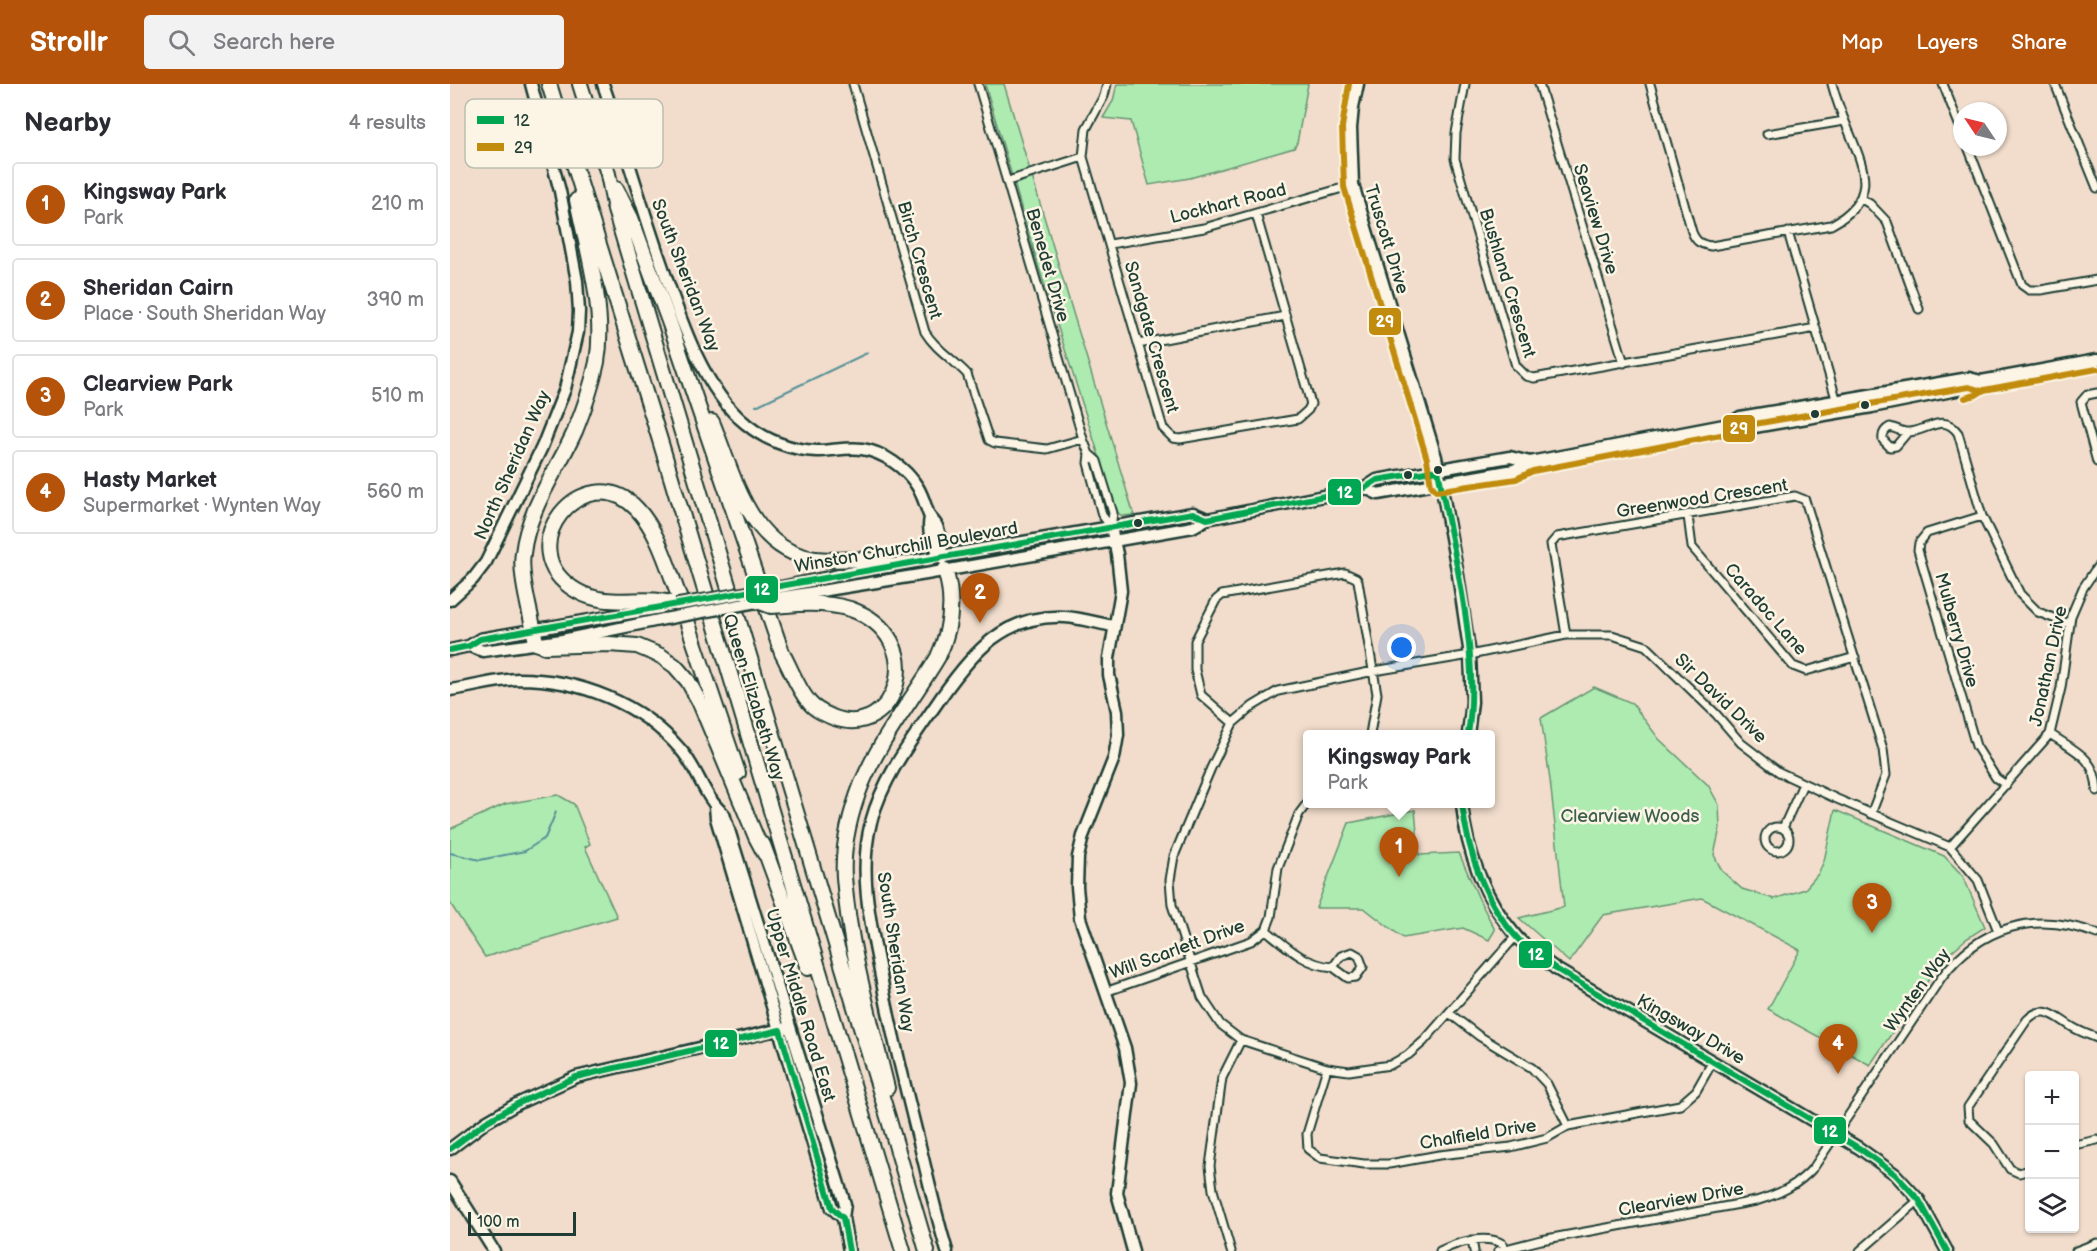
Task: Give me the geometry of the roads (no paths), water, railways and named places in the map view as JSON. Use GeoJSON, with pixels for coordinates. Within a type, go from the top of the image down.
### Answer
{"type":"FeatureCollection","features":[{"type":"Feature","properties":{"kind":"highway"},"geometry":{"type":"LineString","coordinates":[[549,84],[553,99]]}},
{"type":"Feature","properties":{"kind":"highway","name":"Queen Elizabeth Way"},"geometry":{"type":"LineString","coordinates":[[549,84],[554,99]]}},
{"type":"Feature","properties":{"kind":"highway","name":"Queen Elizabeth Way"},"geometry":{"type":"LineString","coordinates":[[580,84],[585,99]]}},
{"type":"Feature","properties":{"kind":"highway"},"geometry":{"type":"LineString","coordinates":[[569,168],[595,289],[598,321],[597,360],[587,402],[531,520],[523,550],[524,576],[535,636],[545,646],[609,644],[637,646],[661,656],[675,666],[688,681],[700,703],[765,854]]}},
{"type":"Feature","properties":{"kind":"highway","name":"Queen Elizabeth Way"},"geometry":{"type":"LineString","coordinates":[[575,168],[659,436],[903,1251]]}},
{"type":"Feature","properties":{"kind":"highway","name":"Queen Elizabeth Way"},"geometry":{"type":"LineString","coordinates":[[606,168],[615,210],[927,1251]]}},
{"type":"Feature","properties":{"kind":"highway"},"geometry":{"type":"LineString","coordinates":[[608,174],[631,218],[670,324],[772,626],[782,653],[808,702],[820,712],[849,721],[867,718],[882,708],[897,683],[899,664],[893,642],[880,626],[865,615],[844,608],[811,604],[784,596],[771,606],[757,601]]}},
{"type":"Feature","properties":{"kind":"highway"},"geometry":{"type":"LineString","coordinates":[[670,324],[748,509],[764,533],[772,541],[797,555],[824,560],[874,559],[888,565]]}},
{"type":"Feature","properties":{"kind":"highway"},"geometry":{"type":"LineString","coordinates":[[676,605],[665,601],[659,605],[599,599],[576,591],[562,580],[551,563],[549,543],[553,524],[565,507],[586,495],[606,494],[617,496],[634,505],[647,521],[677,591],[765,854],[824,1012],[837,1036]]}},
{"type":"Feature","properties":{"kind":"highway"},"geometry":{"type":"LineString","coordinates":[[888,1117],[887,1090],[855,958],[844,876],[845,848],[852,814],[873,760],[938,657],[946,640],[952,606],[943,564]]}},
{"type":"Feature","properties":{"kind":"street","name":"North Sheridan Way"},"geometry":{"type":"LineString","coordinates":[[531,84],[535,99]]}},
{"type":"Feature","properties":{"kind":"street","name":"South Sheridan Way"},"geometry":{"type":"LineString","coordinates":[[603,84],[608,99]]}},
{"type":"Feature","properties":{"kind":"street","name":"Birch Crescent"},"geometry":{"type":"LineString","coordinates":[[853,84],[925,332],[931,343],[968,374],[989,440],[1047,449],[1083,439]]}},
{"type":"Feature","properties":{"kind":"street","name":"Benedet Drive"},"geometry":{"type":"LineString","coordinates":[[978,84],[1089,454],[1088,463],[1102,515],[1111,527]]}},
{"type":"Feature","properties":{"kind":"street","name":"Sandgate Crescent"},"geometry":{"type":"LineString","coordinates":[[1107,84],[1104,96],[1086,129],[1083,157],[1163,428],[1173,438],[1180,439],[1298,419],[1311,404],[1256,214]]}},
{"type":"Feature","properties":{"kind":"street","name":"Truscott Drive"},"geometry":{"type":"LineString","coordinates":[[1358,84],[1351,128],[1353,185],[1436,457],[1440,483]]}},
{"type":"Feature","properties":{"kind":"street","name":"Bushland Crescent"},"geometry":{"type":"LineString","coordinates":[[1466,84],[1456,133],[1455,159],[1516,366],[1526,376],[1534,378],[1816,328]]}},
{"type":"Feature","properties":{"kind":"street","name":"Seaview Drive"},"geometry":{"type":"LineString","coordinates":[[1539,84],[1624,363]]}},
{"type":"Feature","properties":{"kind":"street"},"geometry":{"type":"LineString","coordinates":[[1650,84],[1696,240],[1702,245],[1711,246],[1831,225],[1848,214],[1860,198],[1864,186],[1863,166],[1844,121],[1833,84]]}},
{"type":"Feature","properties":{"kind":"street"},"geometry":{"type":"LineString","coordinates":[[1943,84],[1953,109]]}},
{"type":"Feature","properties":{"kind":"street"},"geometry":{"type":"LineString","coordinates":[[2055,84],[2094,170],[2097,188]]}},
{"type":"Feature","properties":{"kind":"street"},"geometry":{"type":"LineString","coordinates":[[1767,134],[1844,121]]}},
{"type":"Feature","properties":{"kind":"street"},"geometry":{"type":"LineString","coordinates":[[1971,156],[2022,285],[2029,290],[2041,290],[2097,280]]}},
{"type":"Feature","properties":{"kind":"street"},"geometry":{"type":"LineString","coordinates":[[1008,181],[1083,157]]}},
{"type":"Feature","properties":{"kind":"street","name":"North Sheridan Way"},"geometry":{"type":"LineString","coordinates":[[450,600],[473,579],[486,562],[542,447],[565,389],[578,332],[579,311],[577,282],[554,168]]}},
{"type":"Feature","properties":{"kind":"street","name":"South Sheridan Way"},"geometry":{"type":"LineString","coordinates":[[631,168],[677,308],[703,367],[726,403],[744,423],[765,438],[790,447],[815,451],[862,449],[888,459],[904,471],[924,498],[942,544],[943,564]]}},
{"type":"Feature","properties":{"kind":"street","name":"Lockhart Road"},"geometry":{"type":"LineString","coordinates":[[1110,244],[1204,228],[1353,185]]}},
{"type":"Feature","properties":{"kind":"street"},"geometry":{"type":"LineString","coordinates":[[1860,198],[1870,204],[1887,222],[1919,309]]}},
{"type":"Feature","properties":{"kind":"street"},"geometry":{"type":"LineString","coordinates":[[1788,232],[1839,413]]}},
{"type":"Feature","properties":{"kind":"street"},"geometry":{"type":"LineString","coordinates":[[1138,344],[1285,316]]}},
{"type":"Feature","properties":{"kind":"street","name":"Winston Churchill Boulevard"},"geometry":{"type":"LineString","coordinates":[[1729,424],[1743,429],[1839,413],[1972,387],[1981,381],[2097,360]]}},
{"type":"Feature","properties":{"kind":"street","name":"Winston Churchill Boulevard"},"geometry":{"type":"LineString","coordinates":[[1365,488],[1378,494],[1514,470],[1530,462],[1729,424],[1740,417],[1836,399],[1969,378],[1981,381]]}},
{"type":"Feature","properties":{"kind":"street"},"geometry":{"type":"LineString","coordinates":[[2097,393],[2087,394],[2081,402],[2097,462]]}},
{"type":"Feature","properties":{"kind":"street"},"geometry":{"type":"LineString","coordinates":[[1907,433],[1941,423],[1954,427],[1958,433],[1982,516],[2020,594],[2038,612],[2069,624]]}},
{"type":"Feature","properties":{"kind":"street","name":"Winston Churchill Boulevard"},"geometry":{"type":"LineString","coordinates":[[784,596],[888,565],[943,564],[1114,541],[1193,527],[1207,519],[1365,488],[1377,480],[1510,457],[1530,462]]}},
{"type":"Feature","properties":{"kind":"street"},"geometry":{"type":"LineString","coordinates":[[1440,483],[1458,575],[1470,655],[1472,702],[1469,730]]}},
{"type":"Feature","properties":{"kind":"street","name":"Greenwood Crescent"},"geometry":{"type":"LineString","coordinates":[[1566,635],[1551,544],[1557,537],[1795,496],[1805,500],[1883,749],[1886,775],[1871,814]]}},
{"type":"Feature","properties":{"kind":"street","name":"Winston Churchill Boulevard"},"geometry":{"type":"LineString","coordinates":[[676,605],[784,596],[1111,527],[1193,513],[1207,519]]}},
{"type":"Feature","properties":{"kind":"street","name":"Caradoc Lane"},"geometry":{"type":"LineString","coordinates":[[1688,516],[1692,547],[1793,666],[1806,671],[1855,657]]}},
{"type":"Feature","properties":{"kind":"street","name":"Mulberry Drive"},"geometry":{"type":"LineString","coordinates":[[1982,516],[1927,533],[1919,543],[1918,550],[1976,746],[1996,778],[2006,785]]}},
{"type":"Feature","properties":{"kind":"street"},"geometry":{"type":"LineString","coordinates":[[1111,527],[1121,591],[1113,626],[1109,667],[1119,735],[1114,758],[1083,836],[1078,857],[1077,887],[1080,918],[1130,1068],[1131,1083],[1117,1193],[1133,1251]]}},
{"type":"Feature","properties":{"kind":"street","name":"Jonathan Drive"},"geometry":{"type":"LineString","coordinates":[[1950,847],[2050,734],[2061,688],[2069,624],[2083,588],[2097,567]]}},
{"type":"Feature","properties":{"kind":"street"},"geometry":{"type":"LineString","coordinates":[[1371,730],[1377,694],[1356,578],[1345,573],[1222,595],[1216,600],[1195,641],[1195,670],[1202,695],[1233,723],[1210,768],[1174,856],[1170,880],[1172,905],[1202,997],[1220,1024],[1241,1040],[1327,1068],[1350,1071],[1390,1065],[1408,1055],[1449,1013],[1516,936]]}},
{"type":"Feature","properties":{"kind":"street"},"geometry":{"type":"LineString","coordinates":[[535,636],[562,640],[757,601]]}},
{"type":"Feature","properties":{"kind":"street"},"geometry":{"type":"LineString","coordinates":[[450,650],[469,646],[480,639],[535,636],[659,605]]}},
{"type":"Feature","properties":{"kind":"street","name":"South Sheridan Way"},"geometry":{"type":"LineString","coordinates":[[947,1251],[898,1060],[868,907],[865,861],[871,821],[879,797],[907,745],[960,670],[987,641],[1016,626],[1046,618],[1071,618],[1113,626]]}},
{"type":"Feature","properties":{"kind":"street","name":"Sir David Drive"},"geometry":{"type":"LineString","coordinates":[[1233,723],[1253,706],[1278,691],[1566,635],[1612,635],[1646,646],[1716,714],[1741,743],[1779,772],[1950,847],[1978,880],[1998,931]]}},
{"type":"Feature","properties":{"kind":"street","name":"Upper Middle Road East"},"geometry":{"type":"LineString","coordinates":[[450,690],[516,679],[552,682],[600,693],[640,714],[673,739],[686,755],[715,806],[724,814],[845,1204],[843,1218],[849,1251]]}},
{"type":"Feature","properties":{"kind":"street"},"geometry":{"type":"LineString","coordinates":[[2050,734],[2089,760],[2097,780],[2097,791]]}},
{"type":"Feature","properties":{"kind":"street"},"geometry":{"type":"LineString","coordinates":[[1783,828],[1803,784]]}},
{"type":"Feature","properties":{"kind":"street","name":"Upper Middle Road East"},"geometry":{"type":"LineString","coordinates":[[715,806],[716,818],[832,1208],[843,1218]]}},
{"type":"Feature","properties":{"kind":"street","name":"Will Scarlett Drive"},"geometry":{"type":"LineString","coordinates":[[1104,992],[1251,941],[1266,930],[1271,917],[1278,868],[1304,808]]}},
{"type":"Feature","properties":{"kind":"street","name":"Kingsway Drive"},"geometry":{"type":"LineString","coordinates":[[1463,808],[1471,852],[1488,894],[1516,936],[1556,969],[1859,1148],[1895,1174],[1919,1200],[1947,1251]]}},
{"type":"Feature","properties":{"kind":"street","name":"Wynten Way"},"geometry":{"type":"LineString","coordinates":[[1835,1134],[1950,965],[1971,946],[1998,931],[2025,924],[2051,923],[2076,927],[2097,934]]}},
{"type":"Feature","properties":{"kind":"street"},"geometry":{"type":"LineString","coordinates":[[1266,930],[1307,961],[1316,965],[1333,967],[1344,977],[1352,978],[1360,974],[1363,963],[1356,954],[1348,952],[1341,956],[1333,967]]}},
{"type":"Feature","properties":{"kind":"street"},"geometry":{"type":"LineString","coordinates":[[2025,1171],[2019,1173],[2010,1169],[1994,1144],[1969,1120],[1968,1107],[2027,1020],[2035,1013],[2049,1012],[2074,1028],[2097,1038]]}},
{"type":"Feature","properties":{"kind":"street"},"geometry":{"type":"LineString","coordinates":[[1449,1013],[1479,1036],[1532,1068],[1547,1084],[1568,1126]]}},
{"type":"Feature","properties":{"kind":"street"},"geometry":{"type":"LineString","coordinates":[[450,1149],[486,1122],[517,1104],[576,1077],[791,1026]]}},
{"type":"Feature","properties":{"kind":"street"},"geometry":{"type":"LineString","coordinates":[[1231,1251],[1213,1190],[1210,1166],[1222,1078],[1241,1040]]}},
{"type":"Feature","properties":{"kind":"street","name":"Chalfield Drive"},"geometry":{"type":"LineString","coordinates":[[1327,1068],[1307,1134],[1308,1149],[1320,1158],[1364,1164],[1389,1164],[1439,1155],[1511,1147],[1547,1138],[1568,1126],[1680,1105],[1696,1091],[1713,1062]]}},
{"type":"Feature","properties":{"kind":"street","name":"Clearview Drive"},"geometry":{"type":"LineString","coordinates":[[1440,1251],[1449,1246],[1472,1240],[1496,1240],[1503,1244],[1502,1250],[1541,1239],[1756,1201],[1782,1192],[1804,1178],[1814,1167],[1835,1134]]}},
{"type":"Feature","properties":{"kind":"street"},"geometry":{"type":"LineString","coordinates":[[2079,1144],[2097,1140]]}},
{"type":"Feature","properties":{"kind":"street"},"geometry":{"type":"LineString","coordinates":[[450,1181],[494,1251]]}},
{"type":"Feature","properties":{"kind":"street"},"geometry":{"type":"LineString","coordinates":[[1860,1251],[1919,1200]]}},
{"type":"Feature","properties":{"kind":"street"},"geometry":{"type":"LineString","coordinates":[[1472,1240],[1474,1251]]}},
{"type":"Feature","properties":{"kind":"street"},"geometry":{"type":"LineString","coordinates":[[2076,1251],[2097,1243]]}},
{"type":"Feature","properties":{"kind":"waterway"},"geometry":{"type":"LineString","coordinates":[[756,406],[867,353]]}},
{"type":"Feature","properties":{"kind":"waterway"},"geometry":{"type":"LineString","coordinates":[[450,853],[480,860],[525,851],[545,838],[556,812]]}},
{"type":"Feature","properties":{"kind":"place","name":"Sheridan Cairn"},"geometry":{"type":"Point","coordinates":[980,623]}},
{"type":"Feature","properties":{"kind":"place","name":"Kingsway Park"},"geometry":{"type":"Point","coordinates":[1399,877]}},
{"type":"Feature","properties":{"kind":"place","name":"Clearview Park"},"geometry":{"type":"Point","coordinates":[1872,933]}},
{"type":"Feature","properties":{"kind":"place","name":"Hasty Market"},"geometry":{"type":"Point","coordinates":[1838,1074]}},
{"type":"Feature","properties":{"kind":"park label","name":"Clearview Woods"},"geometry":{"type":"Point","coordinates":[1630,816]}}]}
